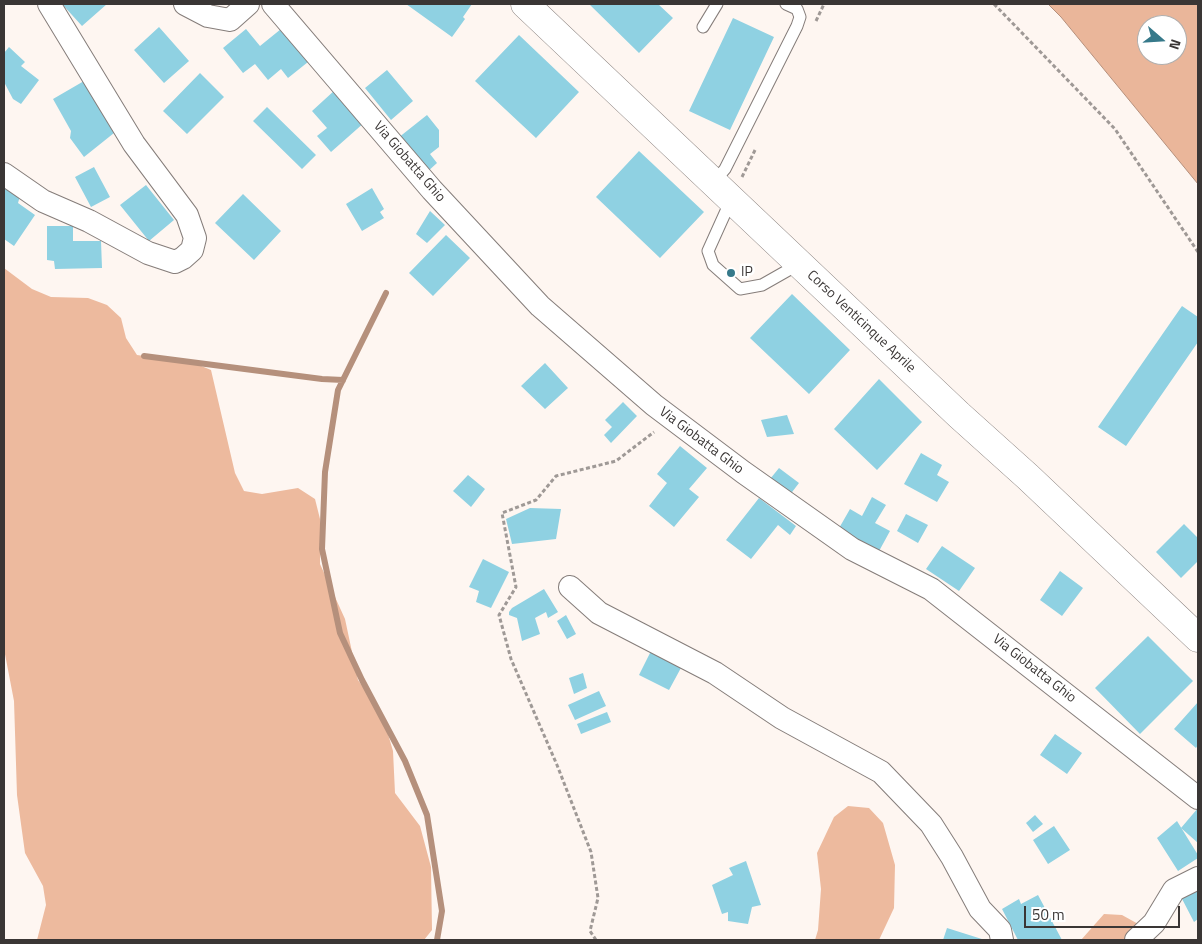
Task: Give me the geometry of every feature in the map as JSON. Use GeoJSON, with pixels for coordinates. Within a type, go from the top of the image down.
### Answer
{"type":"FeatureCollection","features":[{"type":"Feature","properties":{"kind":"main road","name":"Corso Venticinque Aprile"},"geometry":{"type":"LineString","coordinates":[[525,4],[1198,638]]}},
{"type":"Feature","properties":{"kind":"street"},"geometry":{"type":"LineString","coordinates":[[4,174],[43,201],[88,221],[148,253],[175,262],[192,250],[195,238],[187,215],[134,144],[49,4]]}},
{"type":"Feature","properties":{"kind":"street"},"geometry":{"type":"LineString","coordinates":[[185,4],[208,16],[230,20],[248,4]]}},
{"type":"Feature","properties":{"kind":"street","name":"Via Giobatta Ghio"},"geometry":{"type":"LineString","coordinates":[[273,4],[432,190],[540,306],[654,405],[743,472],[852,549],[931,588],[1198,798]]}},
{"type":"Feature","properties":{"kind":"street"},"geometry":{"type":"LineString","coordinates":[[570,587],[599,613],[715,673],[782,718],[881,772],[931,824],[952,857],[980,909],[1000,930],[1002,940]]}},
{"type":"Feature","properties":{"kind":"street"},"geometry":{"type":"LineString","coordinates":[[1136,940],[1154,923],[1174,890],[1198,878]]}},
{"type":"Feature","properties":{"kind":"lane"},"geometry":{"type":"LineString","coordinates":[[703,27],[717,4]]}},
{"type":"Feature","properties":{"kind":"lane"},"geometry":{"type":"LineString","coordinates":[[786,4],[797,9],[800,17],[725,169],[722,191],[708,251],[713,265],[740,289],[762,285],[799,264]]}},
{"type":"Feature","properties":{"kind":"path"},"geometry":{"type":"LineString","coordinates":[[994,4],[1115,129],[1198,252]]}},
{"type":"Feature","properties":{"kind":"path"},"geometry":{"type":"LineString","coordinates":[[596,940],[590,931],[598,898],[591,852],[557,765],[511,659],[499,615],[516,587],[502,513],[536,500],[556,476],[616,461],[672,419]]}},
{"type":"Feature","properties":{"kind":"shaded area"},"geometry":{"type":"Polygon","coordinates":[[[1048,4],[1198,4],[1198,184],[1061,17],[1048,4]]]}},
{"type":"Feature","properties":{"kind":"shaded area"},"geometry":{"type":"Polygon","coordinates":[[[4,268],[32,289],[51,297],[88,298],[107,305],[121,318],[126,338],[137,355],[194,363],[211,370],[235,473],[244,491],[262,494],[298,488],[315,499],[320,519],[320,564],[345,619],[358,680],[382,714],[393,751],[395,793],[420,826],[431,867],[432,930],[424,940],[37,940],[46,905],[43,886],[25,853],[17,795],[14,701],[4,649],[4,268]]]}},
{"type":"Feature","properties":{"kind":"shaded area"},"geometry":{"type":"Polygon","coordinates":[[[848,806],[869,808],[883,823],[895,865],[894,908],[879,940],[815,940],[818,930],[821,889],[817,853],[834,817],[848,806]]]}},
{"type":"Feature","properties":{"kind":"shaded area"},"geometry":{"type":"Polygon","coordinates":[[[1104,914],[1122,915],[1140,925],[1139,940],[1081,940],[1104,914]]]}},
{"type":"Feature","properties":{"kind":"building"},"geometry":{"type":"Polygon","coordinates":[[[62,4],[107,4],[82,26],[62,4]]]}},
{"type":"Feature","properties":{"kind":"building"},"geometry":{"type":"Polygon","coordinates":[[[406,4],[472,4],[463,17],[465,19],[452,37],[406,4]]]}},
{"type":"Feature","properties":{"kind":"building"},"geometry":{"type":"Polygon","coordinates":[[[589,4],[658,4],[673,18],[639,53],[589,4]]]}},
{"type":"Feature","properties":{"kind":"building"},"geometry":{"type":"Polygon","coordinates":[[[733,18],[774,37],[730,130],[689,111],[733,18]]]}},
{"type":"Feature","properties":{"kind":"building"},"geometry":{"type":"Polygon","coordinates":[[[159,27],[189,61],[164,83],[134,50],[159,27]]]}},
{"type":"Feature","properties":{"kind":"building"},"geometry":{"type":"Polygon","coordinates":[[[246,29],[260,46],[281,29],[308,62],[288,78],[281,69],[268,80],[255,64],[243,73],[223,48],[246,29]]]}},
{"type":"Feature","properties":{"kind":"building"},"geometry":{"type":"Polygon","coordinates":[[[519,35],[579,92],[536,138],[475,81],[519,35]]]}},
{"type":"Feature","properties":{"kind":"building"},"geometry":{"type":"Polygon","coordinates":[[[9,47],[25,62],[21,66],[39,80],[21,104],[13,99],[4,82],[4,53],[9,47]]]}},
{"type":"Feature","properties":{"kind":"building"},"geometry":{"type":"Polygon","coordinates":[[[387,70],[413,101],[391,120],[365,88],[387,70]]]}},
{"type":"Feature","properties":{"kind":"building"},"geometry":{"type":"Polygon","coordinates":[[[200,73],[224,97],[187,134],[163,111],[200,73]]]}},
{"type":"Feature","properties":{"kind":"building"},"geometry":{"type":"Polygon","coordinates":[[[84,81],[114,133],[84,157],[70,138],[71,131],[53,99],[84,81]]]}},
{"type":"Feature","properties":{"kind":"building"},"geometry":{"type":"Polygon","coordinates":[[[335,90],[365,122],[331,152],[317,136],[327,128],[312,111],[335,90]]]}},
{"type":"Feature","properties":{"kind":"building"},"geometry":{"type":"Polygon","coordinates":[[[267,107],[316,155],[302,169],[253,121],[267,107]]]}},
{"type":"Feature","properties":{"kind":"building"},"geometry":{"type":"Polygon","coordinates":[[[427,115],[439,130],[439,147],[430,154],[437,163],[426,173],[398,138],[427,115]]]}},
{"type":"Feature","properties":{"kind":"building"},"geometry":{"type":"Polygon","coordinates":[[[639,151],[704,212],[660,258],[596,197],[639,151]]]}},
{"type":"Feature","properties":{"kind":"building"},"geometry":{"type":"Polygon","coordinates":[[[94,167],[110,197],[91,207],[75,177],[94,167]]]}},
{"type":"Feature","properties":{"kind":"building"},"geometry":{"type":"Polygon","coordinates":[[[4,185],[20,196],[18,203],[35,215],[14,246],[4,239],[4,185]]]}},
{"type":"Feature","properties":{"kind":"building"},"geometry":{"type":"Polygon","coordinates":[[[146,185],[174,220],[149,241],[120,205],[146,185]]]}},
{"type":"Feature","properties":{"kind":"building"},"geometry":{"type":"Polygon","coordinates":[[[372,188],[384,209],[380,212],[384,218],[362,231],[346,204],[372,188]]]}},
{"type":"Feature","properties":{"kind":"building"},"geometry":{"type":"Polygon","coordinates":[[[243,194],[281,231],[254,260],[215,223],[243,194]]]}},
{"type":"Feature","properties":{"kind":"building"},"geometry":{"type":"Polygon","coordinates":[[[430,211],[445,225],[427,243],[416,234],[430,211]]]}},
{"type":"Feature","properties":{"kind":"building"},"geometry":{"type":"Polygon","coordinates":[[[47,226],[73,226],[73,241],[101,241],[102,268],[55,269],[54,261],[47,260],[47,226]]]}},
{"type":"Feature","properties":{"kind":"building"},"geometry":{"type":"Polygon","coordinates":[[[446,235],[470,258],[433,296],[409,273],[446,235]]]}},
{"type":"Feature","properties":{"kind":"building"},"geometry":{"type":"Polygon","coordinates":[[[792,294],[850,350],[809,394],[750,338],[792,294]]]}},
{"type":"Feature","properties":{"kind":"building"},"geometry":{"type":"Polygon","coordinates":[[[1182,306],[1198,317],[1198,342],[1126,446],[1098,427],[1182,306]]]}},
{"type":"Feature","properties":{"kind":"building"},"geometry":{"type":"Polygon","coordinates":[[[545,363],[568,388],[545,409],[521,386],[545,363]]]}},
{"type":"Feature","properties":{"kind":"building"},"geometry":{"type":"Polygon","coordinates":[[[879,379],[922,422],[877,470],[834,429],[879,379]]]}},
{"type":"Feature","properties":{"kind":"building"},"geometry":{"type":"Polygon","coordinates":[[[623,402],[637,416],[611,443],[604,435],[612,427],[605,420],[623,402]]]}},
{"type":"Feature","properties":{"kind":"building"},"geometry":{"type":"Polygon","coordinates":[[[787,415],[794,434],[767,437],[761,420],[787,415]]]}},
{"type":"Feature","properties":{"kind":"building"},"geometry":{"type":"Polygon","coordinates":[[[680,446],[707,468],[689,489],[699,497],[674,527],[649,506],[667,483],[657,474],[680,446]]]}},
{"type":"Feature","properties":{"kind":"building"},"geometry":{"type":"Polygon","coordinates":[[[921,453],[942,465],[937,475],[949,482],[937,502],[904,484],[921,453]]]}},
{"type":"Feature","properties":{"kind":"building"},"geometry":{"type":"Polygon","coordinates":[[[779,468],[799,483],[786,500],[766,484],[779,468]]]}},
{"type":"Feature","properties":{"kind":"building"},"geometry":{"type":"Polygon","coordinates":[[[468,475],[485,489],[471,507],[453,491],[468,475]]]}},
{"type":"Feature","properties":{"kind":"building"},"geometry":{"type":"Polygon","coordinates":[[[872,497],[886,505],[875,523],[890,531],[878,553],[838,530],[850,509],[862,516],[872,497]]]}},
{"type":"Feature","properties":{"kind":"building"},"geometry":{"type":"Polygon","coordinates":[[[759,498],[796,526],[790,535],[778,525],[751,559],[726,540],[759,498]]]}},
{"type":"Feature","properties":{"kind":"building"},"geometry":{"type":"Polygon","coordinates":[[[530,508],[561,509],[556,539],[512,544],[506,519],[530,508]]]}},
{"type":"Feature","properties":{"kind":"building"},"geometry":{"type":"Polygon","coordinates":[[[906,514],[928,525],[918,543],[897,531],[906,514]]]}},
{"type":"Feature","properties":{"kind":"building"},"geometry":{"type":"Polygon","coordinates":[[[1184,524],[1198,538],[1198,561],[1181,578],[1156,552],[1184,524]]]}},
{"type":"Feature","properties":{"kind":"building"},"geometry":{"type":"Polygon","coordinates":[[[942,546],[975,568],[959,591],[926,569],[942,546]]]}},
{"type":"Feature","properties":{"kind":"building"},"geometry":{"type":"Polygon","coordinates":[[[483,559],[509,572],[491,608],[476,602],[479,591],[469,587],[483,559]]]}},
{"type":"Feature","properties":{"kind":"building"},"geometry":{"type":"Polygon","coordinates":[[[1060,571],[1083,588],[1062,616],[1040,600],[1060,571]]]}},
{"type":"Feature","properties":{"kind":"building"},"geometry":{"type":"Polygon","coordinates":[[[544,589],[558,612],[548,618],[546,612],[535,618],[540,634],[522,641],[517,618],[509,615],[509,612],[512,608],[544,589]]]}},
{"type":"Feature","properties":{"kind":"building"},"geometry":{"type":"Polygon","coordinates":[[[566,615],[576,634],[567,639],[557,621],[566,615]]]}},
{"type":"Feature","properties":{"kind":"building"},"geometry":{"type":"Polygon","coordinates":[[[1148,636],[1193,681],[1140,734],[1095,688],[1148,636]]]}},
{"type":"Feature","properties":{"kind":"building"},"geometry":{"type":"Polygon","coordinates":[[[651,651],[682,666],[669,690],[639,675],[651,651]]]}},
{"type":"Feature","properties":{"kind":"building"},"geometry":{"type":"Polygon","coordinates":[[[583,673],[587,688],[574,694],[569,678],[583,673]]]}},
{"type":"Feature","properties":{"kind":"building"},"geometry":{"type":"Polygon","coordinates":[[[599,691],[606,706],[575,720],[568,705],[599,691]]]}},
{"type":"Feature","properties":{"kind":"building"},"geometry":{"type":"Polygon","coordinates":[[[1198,702],[1198,745],[1196,748],[1174,729],[1198,702]]]}},
{"type":"Feature","properties":{"kind":"building"},"geometry":{"type":"Polygon","coordinates":[[[607,712],[611,722],[581,734],[577,724],[607,712]]]}},
{"type":"Feature","properties":{"kind":"building"},"geometry":{"type":"Polygon","coordinates":[[[1055,734],[1082,753],[1067,774],[1040,755],[1055,734]]]}},
{"type":"Feature","properties":{"kind":"building"},"geometry":{"type":"Polygon","coordinates":[[[1198,808],[1198,843],[1181,828],[1198,808]]]}},
{"type":"Feature","properties":{"kind":"building"},"geometry":{"type":"Polygon","coordinates":[[[1035,815],[1043,824],[1033,832],[1026,823],[1035,815]]]}},
{"type":"Feature","properties":{"kind":"building"},"geometry":{"type":"Polygon","coordinates":[[[1177,821],[1198,855],[1198,858],[1178,871],[1157,838],[1177,821]]]}},
{"type":"Feature","properties":{"kind":"building"},"geometry":{"type":"Polygon","coordinates":[[[1054,826],[1070,850],[1048,864],[1033,840],[1054,826]]]}},
{"type":"Feature","properties":{"kind":"building"},"geometry":{"type":"Polygon","coordinates":[[[746,861],[761,905],[752,907],[748,924],[728,921],[728,912],[722,914],[712,885],[733,875],[729,868],[746,861]]]}},
{"type":"Feature","properties":{"kind":"building"},"geometry":{"type":"Polygon","coordinates":[[[1198,885],[1198,919],[1194,922],[1180,895],[1198,885]]]}},
{"type":"Feature","properties":{"kind":"building"},"geometry":{"type":"Polygon","coordinates":[[[1038,895],[1062,940],[1018,940],[1002,909],[1019,899],[1021,904],[1038,895]]]}},
{"type":"Feature","properties":{"kind":"building"},"geometry":{"type":"Polygon","coordinates":[[[947,928],[985,940],[943,940],[947,928]]]}},
{"type":"Feature","properties":{"kind":"waterway"},"geometry":{"type":"LineString","coordinates":[[386,293],[338,390],[325,472],[322,549],[340,633],[362,680],[405,761],[427,815],[442,911],[437,940]]}},
{"type":"Feature","properties":{"kind":"waterway"},"geometry":{"type":"LineString","coordinates":[[144,356],[322,379],[343,380]]}},
{"type":"Feature","properties":{"kind":"place","name":"IP"},"geometry":{"type":"Point","coordinates":[731,273]}}]}
